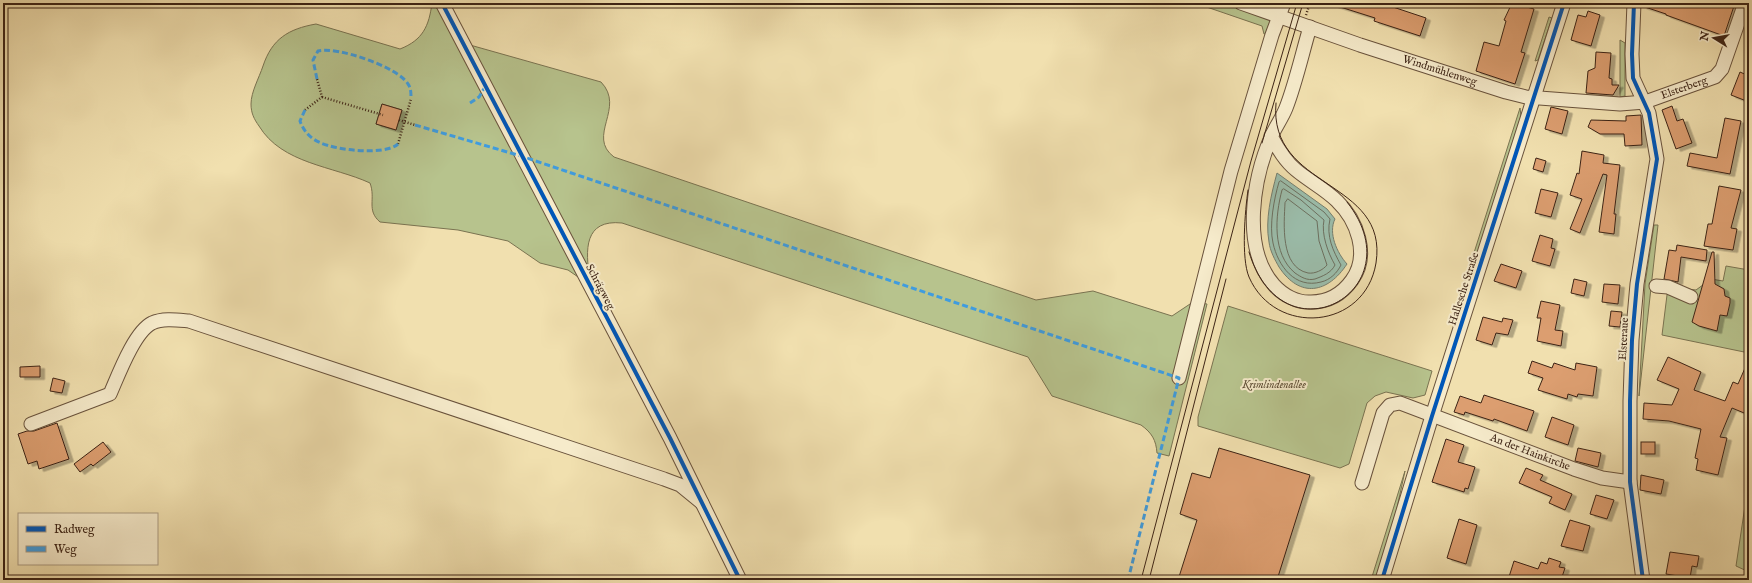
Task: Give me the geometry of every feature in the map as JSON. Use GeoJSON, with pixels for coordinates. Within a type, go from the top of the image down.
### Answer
{"type":"FeatureCollection","features":[{"type":"Feature","properties":{"kind":"street","name":"Schrägweg"},"geometry":{"type":"LineString","coordinates":[[442,3],[670,438],[740,580]]}},
{"type":"Feature","properties":{"kind":"street","name":"Windmühlenweg"},"geometry":{"type":"LineString","coordinates":[[1241,3],[1506,92],[1526,97],[1535,96],[1620,104],[1645,102]]}},
{"type":"Feature","properties":{"kind":"street"},"geometry":{"type":"LineString","coordinates":[[1179,378],[1231,171],[1272,35],[1284,3]]}},
{"type":"Feature","properties":{"kind":"street","name":"Hallesche Straße"},"geometry":{"type":"LineString","coordinates":[[1382,580],[1432,416],[1564,3]]}},
{"type":"Feature","properties":{"kind":"street","name":"Elsteraue"},"geometry":{"type":"LineString","coordinates":[[1634,3],[1632,54],[1633,78],[1645,102],[1657,159],[1643,239],[1632,340],[1630,482],[1642,580]]}},
{"type":"Feature","properties":{"kind":"street","name":"Elsterberg"},"geometry":{"type":"LineString","coordinates":[[1645,102],[1715,77],[1722,69],[1745,3]]}},
{"type":"Feature","properties":{"kind":"street"},"geometry":{"type":"LineString","coordinates":[[1271,136],[1283,156],[1296,170],[1338,201],[1350,217],[1358,234],[1361,251],[1359,265],[1356,272],[1343,292],[1329,299],[1311,302],[1294,300],[1280,291],[1267,277],[1258,256],[1253,233],[1254,202],[1263,161],[1271,136],[1285,109],[1310,27]]}},
{"type":"Feature","properties":{"kind":"street"},"geometry":{"type":"LineString","coordinates":[[1656,286],[1668,287],[1691,297]]}},
{"type":"Feature","properties":{"kind":"street"},"geometry":{"type":"LineString","coordinates":[[31,424],[110,394],[135,339],[152,323],[170,319],[189,321],[664,479],[680,485],[702,502]]}},
{"type":"Feature","properties":{"kind":"street","name":"An der Hainkirche"},"geometry":{"type":"LineString","coordinates":[[1362,483],[1383,413],[1390,406],[1400,403],[1574,469],[1602,478],[1630,482]]}},
{"type":"Feature","properties":{"kind":"path"},"geometry":{"type":"LineString","coordinates":[[317,79],[322,97]]}},
{"type":"Feature","properties":{"kind":"path"},"geometry":{"type":"LineString","coordinates":[[305,110],[322,97]]}},
{"type":"Feature","properties":{"kind":"path"},"geometry":{"type":"LineString","coordinates":[[322,97],[383,115]]}},
{"type":"Feature","properties":{"kind":"path"},"geometry":{"type":"LineString","coordinates":[[398,144],[411,98]]}},
{"type":"Feature","properties":{"kind":"path"},"geometry":{"type":"LineString","coordinates":[[399,120],[415,125]]}},
{"type":"Feature","properties":{"kind":"green space"},"geometry":{"type":"Polygon","coordinates":[[[432,3],[447,3],[470,45],[601,82],[608,92],[610,102],[604,131],[604,140],[606,149],[614,157],[1036,300],[1093,291],[1172,316],[1193,302],[1207,304],[1169,456],[1157,453],[1156,444],[1153,437],[1141,425],[1052,396],[1028,357],[622,223],[610,223],[600,226],[594,231],[588,247],[588,268],[590,279],[581,279],[568,270],[540,263],[508,241],[458,230],[380,222],[373,213],[372,189],[370,183],[309,162],[281,149],[269,139],[254,118],[251,107],[251,99],[271,49],[276,42],[289,32],[316,24],[400,49],[414,41],[424,31],[429,19],[432,3]],[[382,104],[376,124],[396,130],[402,110],[382,104]]]}},
{"type":"Feature","properties":{"kind":"green space"},"geometry":{"type":"Polygon","coordinates":[[[1195,3],[1226,3],[1272,18],[1269,34],[1264,34],[1262,26],[1195,3]]]}},
{"type":"Feature","properties":{"kind":"green space"},"geometry":{"type":"Polygon","coordinates":[[[1549,17],[1552,18],[1538,60],[1535,61],[1549,17]]]}},
{"type":"Feature","properties":{"kind":"green space"},"geometry":{"type":"Polygon","coordinates":[[[1620,40],[1625,43],[1625,96],[1620,97],[1620,40]]]}},
{"type":"Feature","properties":{"kind":"green space"},"geometry":{"type":"Polygon","coordinates":[[[1520,108],[1521,116],[1463,300],[1459,300],[1520,108]]]}},
{"type":"Feature","properties":{"kind":"green space"},"geometry":{"type":"Polygon","coordinates":[[[1654,225],[1658,225],[1639,396],[1645,284],[1654,225]]]}},
{"type":"Feature","properties":{"kind":"green space"},"geometry":{"type":"Polygon","coordinates":[[[1726,266],[1749,270],[1749,353],[1662,335],[1668,287],[1696,290],[1711,279],[1723,281],[1726,266]]]}},
{"type":"Feature","properties":{"kind":"green space","name":"Krimlindenallee"},"geometry":{"type":"Polygon","coordinates":[[[1228,306],[1432,371],[1425,395],[1413,398],[1386,392],[1375,396],[1367,403],[1349,464],[1340,468],[1198,426],[1198,417],[1228,306]]]}},
{"type":"Feature","properties":{"kind":"green space"},"geometry":{"type":"Polygon","coordinates":[[[1405,471],[1395,517],[1375,580],[1371,580],[1405,471]]]}},
{"type":"Feature","properties":{"kind":"green space"},"geometry":{"type":"Polygon","coordinates":[[[1749,479],[1749,572],[1736,566],[1749,479]]]}},
{"type":"Feature","properties":{"kind":"water"},"geometry":{"type":"Polygon","coordinates":[[[1277,173],[1327,209],[1335,219],[1333,225],[1333,236],[1337,249],[1347,264],[1339,274],[1323,286],[1305,288],[1296,284],[1287,277],[1274,258],[1268,234],[1268,216],[1277,173]]]}},
{"type":"Feature","properties":{"kind":"building"},"geometry":{"type":"Polygon","coordinates":[[[1334,3],[1394,3],[1393,7],[1426,18],[1420,36],[1374,21],[1375,18],[1334,5],[1334,3]]]}},
{"type":"Feature","properties":{"kind":"building"},"geometry":{"type":"Polygon","coordinates":[[[1512,3],[1534,9],[1521,52],[1525,53],[1515,84],[1476,71],[1484,42],[1499,46],[1506,21],[1504,20],[1512,3]]]}},
{"type":"Feature","properties":{"kind":"building"},"geometry":{"type":"Polygon","coordinates":[[[1642,3],[1735,3],[1724,36],[1642,6],[1642,3]]]}},
{"type":"Feature","properties":{"kind":"building"},"geometry":{"type":"Polygon","coordinates":[[[1588,11],[1600,15],[1591,46],[1571,40],[1578,15],[1586,17],[1588,11]]]}},
{"type":"Feature","properties":{"kind":"building"},"geometry":{"type":"Polygon","coordinates":[[[1596,52],[1611,53],[1609,78],[1612,79],[1612,85],[1619,85],[1613,95],[1586,93],[1588,71],[1595,68],[1596,52]]]}},
{"type":"Feature","properties":{"kind":"building"},"geometry":{"type":"Polygon","coordinates":[[[1740,72],[1749,76],[1749,102],[1731,95],[1740,72]]]}},
{"type":"Feature","properties":{"kind":"building"},"geometry":{"type":"Polygon","coordinates":[[[382,104],[402,110],[396,130],[376,124],[382,104]]]}},
{"type":"Feature","properties":{"kind":"building"},"geometry":{"type":"Polygon","coordinates":[[[1672,106],[1677,121],[1683,119],[1692,143],[1676,149],[1662,110],[1672,106]]]}},
{"type":"Feature","properties":{"kind":"building"},"geometry":{"type":"Polygon","coordinates":[[[1551,107],[1568,111],[1562,134],[1545,129],[1551,107]]]}},
{"type":"Feature","properties":{"kind":"building"},"geometry":{"type":"Polygon","coordinates":[[[1641,115],[1642,145],[1625,146],[1624,134],[1600,134],[1588,127],[1591,120],[1626,121],[1626,116],[1641,115]]]}},
{"type":"Feature","properties":{"kind":"building"},"geometry":{"type":"Polygon","coordinates":[[[1725,118],[1741,121],[1730,174],[1687,166],[1690,153],[1717,158],[1725,118]]]}},
{"type":"Feature","properties":{"kind":"building"},"geometry":{"type":"Polygon","coordinates":[[[1582,151],[1604,155],[1603,163],[1620,165],[1614,214],[1616,214],[1614,234],[1599,232],[1607,175],[1603,174],[1580,233],[1570,229],[1582,199],[1570,195],[1577,173],[1579,174],[1582,151]]]}},
{"type":"Feature","properties":{"kind":"building"},"geometry":{"type":"Polygon","coordinates":[[[1536,158],[1546,161],[1543,172],[1533,169],[1536,158]]]}},
{"type":"Feature","properties":{"kind":"building"},"geometry":{"type":"Polygon","coordinates":[[[1719,186],[1741,190],[1731,228],[1737,229],[1733,250],[1704,246],[1708,224],[1712,224],[1719,186]]]}},
{"type":"Feature","properties":{"kind":"building"},"geometry":{"type":"Polygon","coordinates":[[[1541,189],[1558,193],[1551,217],[1535,213],[1541,189]]]}},
{"type":"Feature","properties":{"kind":"building"},"geometry":{"type":"Polygon","coordinates":[[[1540,235],[1553,239],[1551,248],[1555,249],[1550,266],[1532,261],[1540,235]]]}},
{"type":"Feature","properties":{"kind":"building"},"geometry":{"type":"Polygon","coordinates":[[[1677,245],[1707,250],[1706,261],[1681,257],[1678,282],[1664,279],[1669,250],[1676,251],[1677,245]]]}},
{"type":"Feature","properties":{"kind":"building"},"geometry":{"type":"Polygon","coordinates":[[[1712,252],[1714,252],[1715,284],[1724,289],[1725,296],[1730,298],[1727,316],[1720,315],[1717,331],[1699,326],[1692,322],[1712,252]]]}},
{"type":"Feature","properties":{"kind":"building"},"geometry":{"type":"Polygon","coordinates":[[[1501,264],[1522,271],[1516,288],[1494,281],[1501,264]]]}},
{"type":"Feature","properties":{"kind":"building"},"geometry":{"type":"Polygon","coordinates":[[[1574,279],[1587,282],[1584,296],[1571,293],[1574,279]]]}},
{"type":"Feature","properties":{"kind":"building"},"geometry":{"type":"Polygon","coordinates":[[[1604,284],[1620,285],[1618,304],[1602,302],[1604,284]]]}},
{"type":"Feature","properties":{"kind":"building"},"geometry":{"type":"Polygon","coordinates":[[[1541,301],[1560,305],[1555,330],[1563,331],[1561,346],[1537,341],[1541,318],[1537,318],[1541,301]]]}},
{"type":"Feature","properties":{"kind":"building"},"geometry":{"type":"Polygon","coordinates":[[[1611,311],[1622,312],[1620,327],[1609,326],[1611,311]]]}},
{"type":"Feature","properties":{"kind":"building"},"geometry":{"type":"Polygon","coordinates":[[[1483,317],[1502,322],[1503,318],[1513,320],[1508,335],[1496,333],[1492,345],[1476,340],[1483,317]]]}},
{"type":"Feature","properties":{"kind":"building"},"geometry":{"type":"Polygon","coordinates":[[[1668,357],[1701,372],[1694,390],[1725,401],[1733,382],[1738,384],[1749,359],[1749,415],[1732,408],[1720,437],[1727,438],[1718,475],[1696,470],[1698,459],[1695,458],[1701,429],[1669,421],[1643,419],[1644,403],[1672,405],[1679,389],[1657,380],[1668,357]]]}},
{"type":"Feature","properties":{"kind":"building"},"geometry":{"type":"Polygon","coordinates":[[[1532,361],[1552,368],[1554,363],[1575,370],[1576,363],[1597,367],[1593,396],[1578,394],[1577,397],[1568,394],[1567,399],[1538,390],[1543,378],[1528,373],[1532,361]]]}},
{"type":"Feature","properties":{"kind":"building"},"geometry":{"type":"Polygon","coordinates":[[[40,366],[40,377],[20,377],[20,367],[40,366]]]}},
{"type":"Feature","properties":{"kind":"building"},"geometry":{"type":"Polygon","coordinates":[[[53,378],[65,381],[62,393],[50,391],[53,378]]]}},
{"type":"Feature","properties":{"kind":"building"},"geometry":{"type":"Polygon","coordinates":[[[1484,395],[1534,411],[1527,431],[1494,419],[1493,421],[1465,412],[1464,415],[1454,412],[1460,396],[1481,403],[1484,395]]]}},
{"type":"Feature","properties":{"kind":"building"},"geometry":{"type":"Polygon","coordinates":[[[1552,417],[1574,425],[1568,445],[1545,437],[1552,417]]]}},
{"type":"Feature","properties":{"kind":"building"},"geometry":{"type":"Polygon","coordinates":[[[57,423],[69,459],[39,469],[37,461],[28,464],[18,434],[27,431],[34,431],[57,423]]]}},
{"type":"Feature","properties":{"kind":"building"},"geometry":{"type":"Polygon","coordinates":[[[1446,439],[1464,445],[1458,462],[1475,467],[1468,489],[1465,488],[1464,492],[1432,482],[1446,439]]]}},
{"type":"Feature","properties":{"kind":"building"},"geometry":{"type":"Polygon","coordinates":[[[103,442],[111,452],[93,466],[91,464],[80,472],[74,464],[103,442]]]}},
{"type":"Feature","properties":{"kind":"building"},"geometry":{"type":"Polygon","coordinates":[[[1641,442],[1655,442],[1655,454],[1641,454],[1641,442]]]}},
{"type":"Feature","properties":{"kind":"building"},"geometry":{"type":"Polygon","coordinates":[[[1219,448],[1310,475],[1277,580],[1178,580],[1197,520],[1180,514],[1192,473],[1210,478],[1219,448]]]}},
{"type":"Feature","properties":{"kind":"building"},"geometry":{"type":"Polygon","coordinates":[[[1578,448],[1601,453],[1598,467],[1575,461],[1578,448]]]}},
{"type":"Feature","properties":{"kind":"building"},"geometry":{"type":"Polygon","coordinates":[[[1526,468],[1543,475],[1540,480],[1572,494],[1565,510],[1549,503],[1552,497],[1519,483],[1526,468]]]}},
{"type":"Feature","properties":{"kind":"building"},"geometry":{"type":"Polygon","coordinates":[[[1641,475],[1664,480],[1661,494],[1640,490],[1641,475]]]}},
{"type":"Feature","properties":{"kind":"building"},"geometry":{"type":"Polygon","coordinates":[[[1596,495],[1614,500],[1607,519],[1590,514],[1596,495]]]}},
{"type":"Feature","properties":{"kind":"building"},"geometry":{"type":"Polygon","coordinates":[[[1459,519],[1477,525],[1466,564],[1447,558],[1459,519]]]}},
{"type":"Feature","properties":{"kind":"building"},"geometry":{"type":"Polygon","coordinates":[[[1570,520],[1590,526],[1583,551],[1561,546],[1570,520]]]}},
{"type":"Feature","properties":{"kind":"building"},"geometry":{"type":"Polygon","coordinates":[[[1670,552],[1699,556],[1697,567],[1692,566],[1690,578],[1666,574],[1670,552]]]}},
{"type":"Feature","properties":{"kind":"building"},"geometry":{"type":"Polygon","coordinates":[[[1549,558],[1561,562],[1559,567],[1565,568],[1561,580],[1508,580],[1514,561],[1538,569],[1541,562],[1547,564],[1549,558]]]}},
{"type":"Feature","properties":{"kind":"tram line"},"geometry":{"type":"LineString","coordinates":[[1141,580],[1251,161],[1297,3]]}},
{"type":"Feature","properties":{"kind":"tram line"},"geometry":{"type":"LineString","coordinates":[[1262,143],[1303,3]]}},
{"type":"Feature","properties":{"kind":"tram line"},"geometry":{"type":"LineString","coordinates":[[1248,190],[1245,222],[1245,258],[1249,277],[1261,296],[1278,310],[1298,317],[1318,318],[1338,313],[1355,302],[1368,285],[1376,263],[1375,236],[1365,215],[1348,198],[1308,170],[1290,153],[1279,131],[1276,103]]}},
{"type":"Feature","properties":{"kind":"tram line"},"geometry":{"type":"LineString","coordinates":[[1249,252],[1266,286],[1288,304],[1313,309],[1337,302],[1356,286],[1366,263],[1364,234],[1347,202]]}},
{"type":"Feature","properties":{"kind":"tram line"},"geometry":{"type":"LineString","coordinates":[[1149,580],[1226,279]]}},
{"type":"Feature","properties":{"kind":"marked path"},"geometry":{"type":"LineString","coordinates":[[317,79],[313,60],[318,51],[327,50],[339,52],[366,59],[402,77],[408,84],[411,99]]}},
{"type":"Feature","properties":{"kind":"marked path"},"geometry":{"type":"LineString","coordinates":[[470,103],[479,97],[485,87]]}},
{"type":"Feature","properties":{"kind":"marked path"},"geometry":{"type":"LineString","coordinates":[[305,110],[300,121],[304,129],[308,135],[328,146],[349,150],[372,151],[391,148],[398,144]]}},
{"type":"Feature","properties":{"kind":"marked path"},"geometry":{"type":"LineString","coordinates":[[415,125],[521,156],[1179,378],[1128,580]]}},
{"type":"Feature","properties":{"kind":"cycle path"},"geometry":{"type":"LineString","coordinates":[[442,3],[670,438],[740,580]]}},
{"type":"Feature","properties":{"kind":"cycle path"},"geometry":{"type":"LineString","coordinates":[[1382,580],[1432,416],[1564,3]]}},
{"type":"Feature","properties":{"kind":"cycle path"},"geometry":{"type":"LineString","coordinates":[[1634,3],[1632,54],[1633,78],[1649,113],[1657,159],[1637,284],[1632,340],[1630,482],[1643,580]]}}]}
